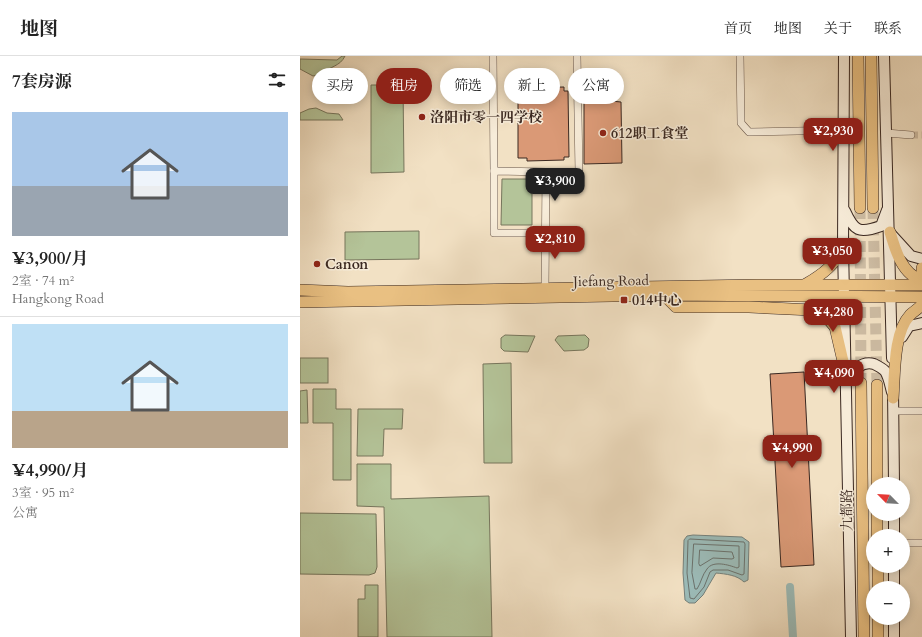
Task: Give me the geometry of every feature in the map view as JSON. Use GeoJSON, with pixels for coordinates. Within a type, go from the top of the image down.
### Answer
{"type":"FeatureCollection","features":[{"type":"Feature","properties":{"kind":"main road"},"geometry":{"type":"LineString","coordinates":[[844,56],[845,130],[843,290],[851,637]]}},
{"type":"Feature","properties":{"kind":"main road"},"geometry":{"type":"LineString","coordinates":[[858,56],[860,208]]}},
{"type":"Feature","properties":{"kind":"main road"},"geometry":{"type":"LineString","coordinates":[[871,56],[873,208]]}},
{"type":"Feature","properties":{"kind":"main road"},"geometry":{"type":"LineString","coordinates":[[884,56],[890,232],[894,477]]}},
{"type":"Feature","properties":{"kind":"main road"},"geometry":{"type":"LineString","coordinates":[[844,207],[851,224],[858,229],[868,231],[881,226],[888,208]]}},
{"type":"Feature","properties":{"kind":"main road"},"geometry":{"type":"LineString","coordinates":[[890,232],[911,256],[922,259]]}},
{"type":"Feature","properties":{"kind":"main road"},"geometry":{"type":"LineString","coordinates":[[890,232],[896,253],[906,270],[922,280]]}},
{"type":"Feature","properties":{"kind":"main road"},"geometry":{"type":"LineString","coordinates":[[805,285],[829,270],[839,256],[843,247]]}},
{"type":"Feature","properties":{"kind":"main road"},"geometry":{"type":"LineString","coordinates":[[922,268],[922,275]]}},
{"type":"Feature","properties":{"kind":"main road","name":"Jiefang Road"},"geometry":{"type":"LineString","coordinates":[[300,290],[348,292],[805,285],[891,296],[922,297]]}},
{"type":"Feature","properties":{"kind":"main road","name":"Jiefang Road"},"geometry":{"type":"LineString","coordinates":[[300,302],[664,295],[843,290],[890,285],[922,285]]}},
{"type":"Feature","properties":{"kind":"main road"},"geometry":{"type":"LineString","coordinates":[[664,295],[676,306],[812,310],[829,320],[835,327],[845,370]]}},
{"type":"Feature","properties":{"kind":"main road"},"geometry":{"type":"LineString","coordinates":[[893,398],[898,344],[902,329],[909,316],[922,305]]}},
{"type":"Feature","properties":{"kind":"main road"},"geometry":{"type":"LineString","coordinates":[[898,344],[909,326],[922,322]]}},
{"type":"Feature","properties":{"kind":"main road"},"geometry":{"type":"LineString","coordinates":[[845,383],[854,370],[859,366],[866,363],[873,364],[882,368],[886,373],[893,398]]}},
{"type":"Feature","properties":{"kind":"main road","name":"九都路"},"geometry":{"type":"LineString","coordinates":[[861,383],[864,637]]}},
{"type":"Feature","properties":{"kind":"main road"},"geometry":{"type":"LineString","coordinates":[[877,385],[877,477]]}},
{"type":"Feature","properties":{"kind":"main road"},"geometry":{"type":"LineString","coordinates":[[878,625],[878,637]]}},
{"type":"Feature","properties":{"kind":"main road"},"geometry":{"type":"LineString","coordinates":[[894,625],[894,637]]}},
{"type":"Feature","properties":{"kind":"street"},"geometry":{"type":"LineString","coordinates":[[493,56],[494,233],[546,233]]}},
{"type":"Feature","properties":{"kind":"street"},"geometry":{"type":"LineString","coordinates":[[577,56],[579,172]]}},
{"type":"Feature","properties":{"kind":"street"},"geometry":{"type":"LineString","coordinates":[[740,56],[741,123],[749,132],[845,130]]}},
{"type":"Feature","properties":{"kind":"street"},"geometry":{"type":"LineString","coordinates":[[886,133],[911,135]]}},
{"type":"Feature","properties":{"kind":"street"},"geometry":{"type":"LineString","coordinates":[[494,171],[546,172],[545,288]]}},
{"type":"Feature","properties":{"kind":"street"},"geometry":{"type":"LineString","coordinates":[[894,411],[922,411]]}},
{"type":"Feature","properties":{"kind":"street"},"geometry":{"type":"LineString","coordinates":[[910,543],[922,543]]}},
{"type":"Feature","properties":{"kind":"green space"},"geometry":{"type":"Polygon","coordinates":[[[342,56],[345,56],[343,60],[330,68],[312,68],[312,75],[300,69],[300,59],[337,60],[342,56]]]}},
{"type":"Feature","properties":{"kind":"green space"},"geometry":{"type":"Polygon","coordinates":[[[371,85],[376,85],[376,104],[403,104],[404,172],[371,173],[371,85]]]}},
{"type":"Feature","properties":{"kind":"green space"},"geometry":{"type":"Polygon","coordinates":[[[316,108],[327,113],[339,114],[343,120],[300,120],[300,113],[316,108]]]}},
{"type":"Feature","properties":{"kind":"green space"},"geometry":{"type":"Polygon","coordinates":[[[502,179],[532,179],[532,225],[501,225],[502,179]]]}},
{"type":"Feature","properties":{"kind":"green space"},"geometry":{"type":"Polygon","coordinates":[[[419,231],[419,259],[345,260],[345,232],[419,231]]]}},
{"type":"Feature","properties":{"kind":"green space"},"geometry":{"type":"Polygon","coordinates":[[[505,335],[535,336],[528,352],[504,351],[501,348],[501,338],[505,335]]]}},
{"type":"Feature","properties":{"kind":"green space"},"geometry":{"type":"Polygon","coordinates":[[[585,335],[589,339],[588,347],[584,350],[564,351],[555,340],[558,336],[585,335]]]}},
{"type":"Feature","properties":{"kind":"green space"},"geometry":{"type":"Polygon","coordinates":[[[300,358],[328,358],[328,383],[300,383],[300,358]]]}},
{"type":"Feature","properties":{"kind":"green space"},"geometry":{"type":"Polygon","coordinates":[[[511,363],[512,463],[484,463],[483,364],[511,363]]]}},
{"type":"Feature","properties":{"kind":"green space"},"geometry":{"type":"Polygon","coordinates":[[[313,389],[336,389],[336,409],[351,409],[351,480],[333,480],[333,423],[313,423],[313,389]]]}},
{"type":"Feature","properties":{"kind":"green space"},"geometry":{"type":"Polygon","coordinates":[[[307,390],[308,423],[300,423],[300,391],[307,390]]]}},
{"type":"Feature","properties":{"kind":"green space"},"geometry":{"type":"Polygon","coordinates":[[[358,409],[403,409],[402,429],[384,429],[383,456],[357,456],[358,409]]]}},
{"type":"Feature","properties":{"kind":"green space"},"geometry":{"type":"Polygon","coordinates":[[[357,464],[391,464],[391,499],[489,496],[492,637],[387,637],[384,507],[357,506],[357,464]]]}},
{"type":"Feature","properties":{"kind":"green space"},"geometry":{"type":"Polygon","coordinates":[[[300,513],[376,514],[377,567],[375,573],[369,575],[300,574],[300,513]]]}},
{"type":"Feature","properties":{"kind":"green space"},"geometry":{"type":"Polygon","coordinates":[[[365,585],[378,585],[378,637],[358,637],[358,599],[365,599],[365,585]]]}},
{"type":"Feature","properties":{"kind":"water"},"geometry":{"type":"Polygon","coordinates":[[[687,536],[742,537],[749,542],[748,580],[744,582],[735,576],[716,573],[703,595],[695,603],[689,603],[685,600],[683,573],[684,540],[687,536]]]}},
{"type":"Feature","properties":{"kind":"building"},"geometry":{"type":"Polygon","coordinates":[[[560,87],[564,87],[564,91],[568,91],[569,157],[564,157],[564,160],[527,161],[527,158],[518,158],[518,104],[560,104],[560,87]]]}},
{"type":"Feature","properties":{"kind":"building","name":"612职工食堂"},"geometry":{"type":"Polygon","coordinates":[[[584,104],[621,104],[622,163],[584,164],[584,104]]]}},
{"type":"Feature","properties":{"kind":"building"},"geometry":{"type":"Polygon","coordinates":[[[804,372],[814,565],[781,567],[770,374],[804,372]]]}},
{"type":"Feature","properties":{"kind":"waterway"},"geometry":{"type":"LineString","coordinates":[[790,587],[793,637]]}},
{"type":"Feature","properties":{"kind":"tunnel"},"geometry":{"type":"LineString","coordinates":[[911,135],[922,135]]}},
{"type":"Feature","properties":{"kind":"tunnel"},"geometry":{"type":"LineString","coordinates":[[860,208],[861,383]]}},
{"type":"Feature","properties":{"kind":"tunnel"},"geometry":{"type":"LineString","coordinates":[[873,208],[877,385]]}},
{"type":"Feature","properties":{"kind":"place","name":"洛阳市零一四学校"},"geometry":{"type":"Point","coordinates":[422,117]}},
{"type":"Feature","properties":{"kind":"place","name":"612职工食堂"},"geometry":{"type":"Point","coordinates":[603,133]}},
{"type":"Feature","properties":{"kind":"place","name":"Canon"},"geometry":{"type":"Point","coordinates":[317,264]}},
{"type":"Feature","properties":{"kind":"place","name":"014中心"},"geometry":{"type":"Point","coordinates":[624,300]}}]}
